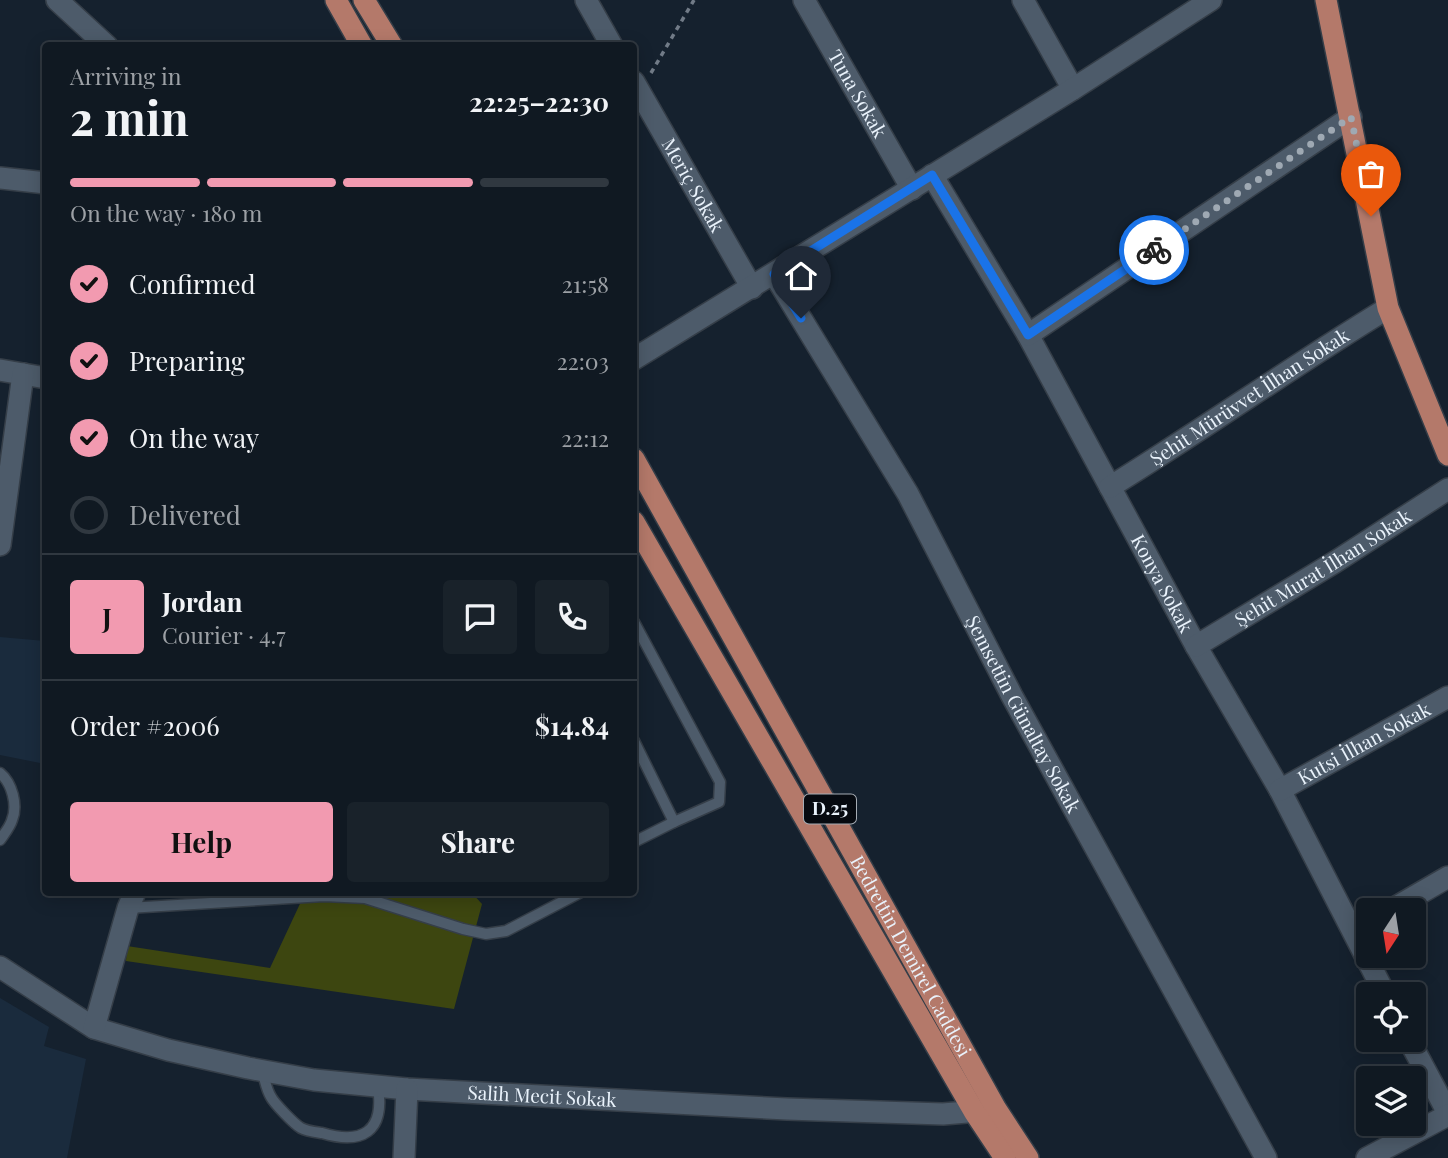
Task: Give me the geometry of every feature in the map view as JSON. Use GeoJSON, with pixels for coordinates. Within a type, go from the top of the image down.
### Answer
{"type":"FeatureCollection","features":[{"type":"Feature","properties":{"kind":"main road"},"geometry":{"type":"LineString","coordinates":[[364,0],[390,42]]}},
{"type":"Feature","properties":{"kind":"main road"},"geometry":{"type":"LineString","coordinates":[[1326,0],[1388,308],[1448,455]]}},
{"type":"Feature","properties":{"kind":"main road"},"geometry":{"type":"LineString","coordinates":[[339,1],[360,42]]}},
{"type":"Feature","properties":{"kind":"main road","name":"Bedrettin Demirel Caddesi"},"geometry":{"type":"LineString","coordinates":[[637,465],[986,1111],[1005,1158]]}},
{"type":"Feature","properties":{"kind":"main road","name":"Bedrettin Demirel Caddesi"},"geometry":{"type":"LineString","coordinates":[[637,527],[986,1111],[1028,1158]]}},
{"type":"Feature","properties":{"kind":"street"},"geometry":{"type":"LineString","coordinates":[[57,0],[103,42]]}},
{"type":"Feature","properties":{"kind":"street"},"geometry":{"type":"LineString","coordinates":[[586,0],[610,42]]}},
{"type":"Feature","properties":{"kind":"street","name":"Tuna Sokak"},"geometry":{"type":"LineString","coordinates":[[804,0],[912,189]]}},
{"type":"Feature","properties":{"kind":"street"},"geometry":{"type":"LineString","coordinates":[[1023,0],[1073,89]]}},
{"type":"Feature","properties":{"kind":"street"},"geometry":{"type":"LineString","coordinates":[[640,354],[912,189],[1211,0]]}},
{"type":"Feature","properties":{"kind":"street","name":"Meriç Sokak"},"geometry":{"type":"LineString","coordinates":[[637,88],[752,288]]}},
{"type":"Feature","properties":{"kind":"street"},"geometry":{"type":"LineString","coordinates":[[1028,335],[1351,117]]}},
{"type":"Feature","properties":{"kind":"street","name":"Konya Sokak"},"geometry":{"type":"LineString","coordinates":[[932,175],[1028,335],[1196,646],[1356,921]]}},
{"type":"Feature","properties":{"kind":"street"},"geometry":{"type":"LineString","coordinates":[[0,178],[42,183]]}},
{"type":"Feature","properties":{"kind":"street","name":"Şemsettin Günaltay Sokak"},"geometry":{"type":"LineString","coordinates":[[774,274],[908,494],[1012,696],[1266,1158]]}},
{"type":"Feature","properties":{"kind":"street","name":"Şehit Mürüvvet İlhan Sokak"},"geometry":{"type":"LineString","coordinates":[[1110,486],[1388,308]]}},
{"type":"Feature","properties":{"kind":"street"},"geometry":{"type":"LineString","coordinates":[[0,370],[42,377]]}},
{"type":"Feature","properties":{"kind":"street"},"geometry":{"type":"LineString","coordinates":[[0,545],[23,374]]}},
{"type":"Feature","properties":{"kind":"street","name":"Şehit Murat İlhan Sokak"},"geometry":{"type":"LineString","coordinates":[[1196,646],[1335,562],[1448,489]]}},
{"type":"Feature","properties":{"kind":"street","name":"Kutsi İlhan Sokak"},"geometry":{"type":"LineString","coordinates":[[1280,790],[1448,697]]}},
{"type":"Feature","properties":{"kind":"street"},"geometry":{"type":"LineString","coordinates":[[1412,898],[1448,877]]}},
{"type":"Feature","properties":{"kind":"street"},"geometry":{"type":"LineString","coordinates":[[94,1028],[131,900]]}},
{"type":"Feature","properties":{"kind":"street","name":"Salih Mecit Sokak"},"geometry":{"type":"LineString","coordinates":[[0,967],[94,1028],[168,1050],[314,1080],[407,1089],[787,1108],[943,1114],[986,1111]]}},
{"type":"Feature","properties":{"kind":"street"},"geometry":{"type":"LineString","coordinates":[[1367,1158],[1448,1114],[1415,1052]]}},
{"type":"Feature","properties":{"kind":"street"},"geometry":{"type":"LineString","coordinates":[[404,1158],[407,1089]]}},
{"type":"Feature","properties":{"kind":"lane"},"geometry":{"type":"LineString","coordinates":[[637,628],[720,782],[719,802],[637,840]]}},
{"type":"Feature","properties":{"kind":"lane"},"geometry":{"type":"LineString","coordinates":[[637,747],[674,822]]}},
{"type":"Feature","properties":{"kind":"lane"},"geometry":{"type":"LineString","coordinates":[[0,773],[7,779],[15,803],[12,820],[0,840]]}},
{"type":"Feature","properties":{"kind":"lane"},"geometry":{"type":"LineString","coordinates":[[131,900],[324,896],[365,898],[486,934],[506,931],[573,896]]}},
{"type":"Feature","properties":{"kind":"lane"},"geometry":{"type":"LineString","coordinates":[[262,1071],[271,1097],[300,1128],[356,1139],[368,1133],[376,1117],[380,1099],[378,1087]]}},
{"type":"Feature","properties":{"kind":"path"},"geometry":{"type":"LineString","coordinates":[[637,88],[694,0]]}},
{"type":"Feature","properties":{"kind":"shaded area"},"geometry":{"type":"Polygon","coordinates":[[[0,637],[42,641],[42,763],[0,755],[0,637]]]}},
{"type":"Feature","properties":{"kind":"shaded area"},"geometry":{"type":"Polygon","coordinates":[[[0,998],[49,1027],[44,1046],[86,1059],[67,1158],[0,1158],[0,998]]]}},
{"type":"Feature","properties":{"kind":"green space"},"geometry":{"type":"Polygon","coordinates":[[[304,896],[475,896],[482,904],[454,1009],[126,961],[127,946],[270,968],[304,896]]]}},
{"type":"Feature","properties":{"kind":"way so far"},"geometry":{"type":"LineString","coordinates":[[1154,250],[1351,117],[1371,216]]}},
{"type":"Feature","properties":{"kind":"route"},"geometry":{"type":"LineString","coordinates":[[801,318],[774,274],[932,175],[1028,335],[1154,250]]}}]}
